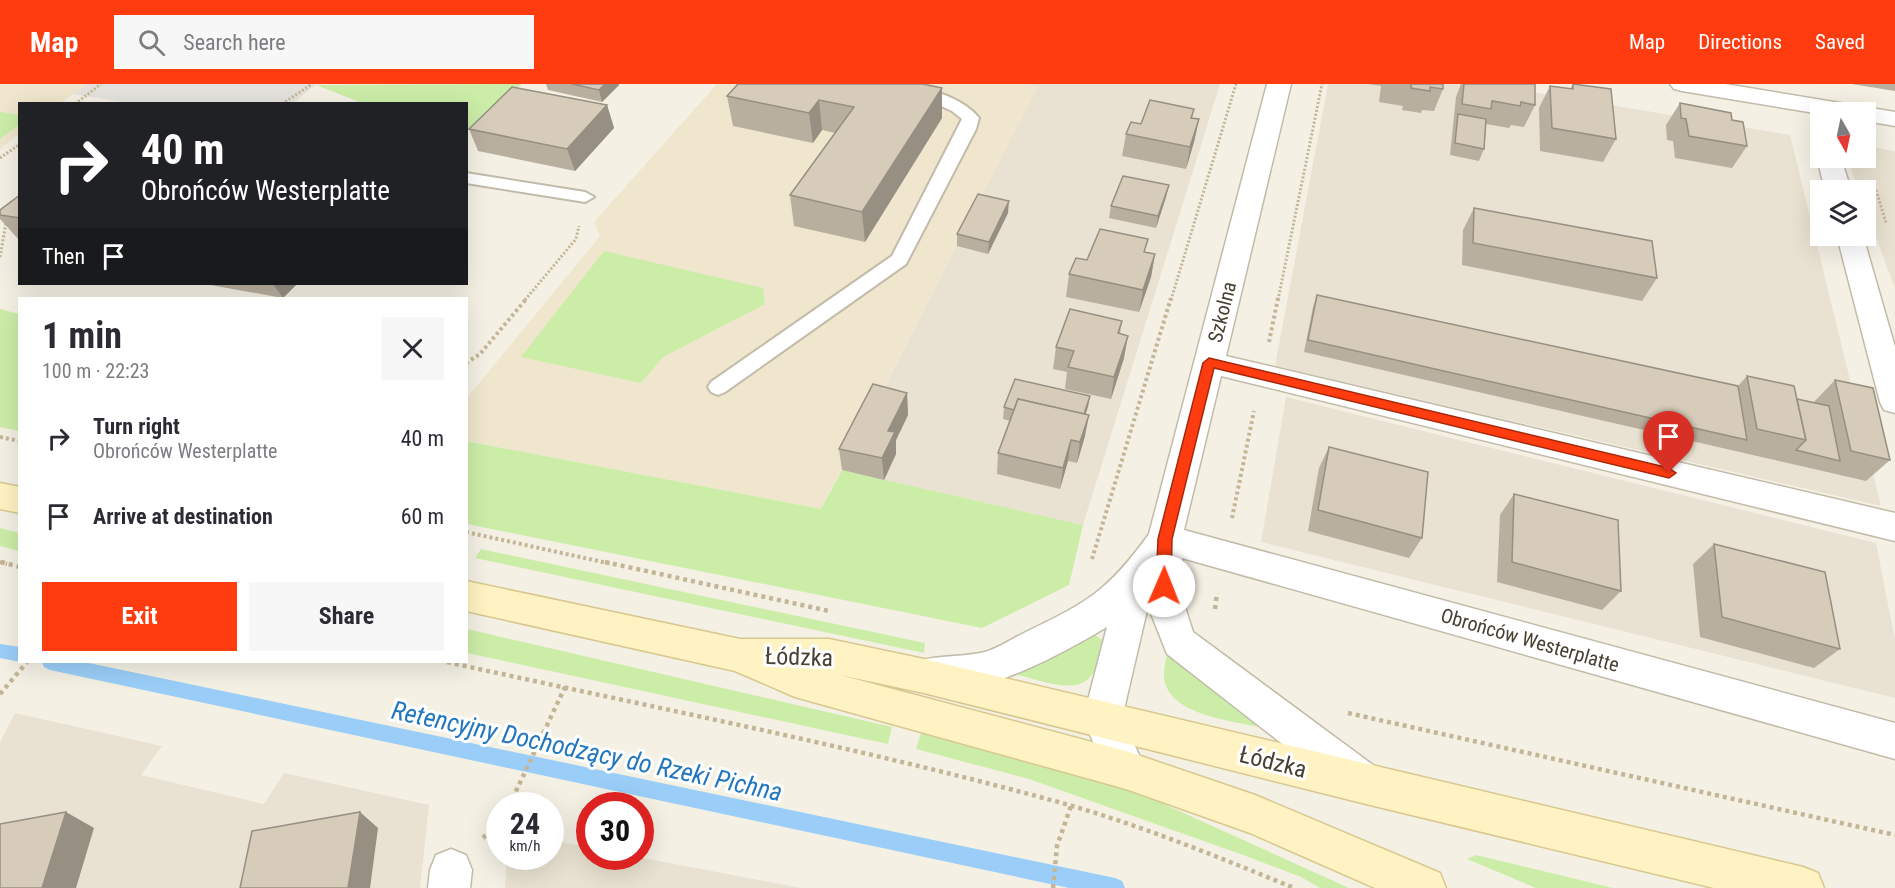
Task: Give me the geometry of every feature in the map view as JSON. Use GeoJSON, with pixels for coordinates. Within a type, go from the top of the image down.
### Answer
{"type":"FeatureCollection","features":[{"type":"Feature","properties":{"kind":"main road"},"geometry":{"type":"LineString","coordinates":[[0,496],[18,500]]}},
{"type":"Feature","properties":{"kind":"main road","name":"Łódzka"},"geometry":{"type":"LineString","coordinates":[[468,596],[740,656],[795,680],[1126,770],[1254,816],[1425,888]]}},
{"type":"Feature","properties":{"kind":"main road","name":"Łódzka"},"geometry":{"type":"LineString","coordinates":[[740,656],[830,656],[924,676],[1366,785],[1803,888]]}},
{"type":"Feature","properties":{"kind":"street","name":"Szkolna"},"geometry":{"type":"LineString","coordinates":[[1279,84],[1165,539],[1163,601],[1168,621],[1180,643],[1366,785]]}},
{"type":"Feature","properties":{"kind":"street"},"geometry":{"type":"LineString","coordinates":[[1682,84],[1810,115]]}},
{"type":"Feature","properties":{"kind":"street"},"geometry":{"type":"LineString","coordinates":[[1876,116],[1895,119]]}},
{"type":"Feature","properties":{"kind":"street"},"geometry":{"type":"LineString","coordinates":[[1853,246],[1895,402]]}},
{"type":"Feature","properties":{"kind":"street"},"geometry":{"type":"LineString","coordinates":[[1209,363],[1895,527]]}},
{"type":"Feature","properties":{"kind":"street","name":"Szkolna"},"geometry":{"type":"LineString","coordinates":[[924,676],[990,668],[1092,617],[1113,603],[1137,579],[1165,539]]}},
{"type":"Feature","properties":{"kind":"street","name":"Obrońców Westerplatte"},"geometry":{"type":"LineString","coordinates":[[1165,539],[1895,741]]}},
{"type":"Feature","properties":{"kind":"street","name":"Szkolna"},"geometry":{"type":"LineString","coordinates":[[1102,719],[1137,579]]}},
{"type":"Feature","properties":{"kind":"street"},"geometry":{"type":"LineString","coordinates":[[1102,719],[1126,770]]}},
{"type":"Feature","properties":{"kind":"lane"},"geometry":{"type":"LineString","coordinates":[[718,387],[899,260],[968,129],[971,118],[958,108],[902,84]]}},
{"type":"Feature","properties":{"kind":"lane"},"geometry":{"type":"LineString","coordinates":[[468,178],[585,197]]}},
{"type":"Feature","properties":{"kind":"path"},"geometry":{"type":"LineString","coordinates":[[78,102],[101,84]]}},
{"type":"Feature","properties":{"kind":"path"},"geometry":{"type":"LineString","coordinates":[[285,102],[312,84]]}},
{"type":"Feature","properties":{"kind":"path"},"geometry":{"type":"LineString","coordinates":[[1090,566],[1236,84]]}},
{"type":"Feature","properties":{"kind":"path"},"geometry":{"type":"LineString","coordinates":[[0,158],[18,145]]}},
{"type":"Feature","properties":{"kind":"path"},"geometry":{"type":"LineString","coordinates":[[1876,191],[1888,230]]}},
{"type":"Feature","properties":{"kind":"path"},"geometry":{"type":"LineString","coordinates":[[468,362],[480,354],[576,239],[585,197]]}},
{"type":"Feature","properties":{"kind":"path"},"geometry":{"type":"LineString","coordinates":[[0,257],[6,223],[12,217]]}},
{"type":"Feature","properties":{"kind":"path"},"geometry":{"type":"LineString","coordinates":[[0,437],[18,441]]}},
{"type":"Feature","properties":{"kind":"path"},"geometry":{"type":"LineString","coordinates":[[468,532],[833,612]]}},
{"type":"Feature","properties":{"kind":"path"},"geometry":{"type":"LineString","coordinates":[[0,562],[18,566]]}},
{"type":"Feature","properties":{"kind":"path"},"geometry":{"type":"LineString","coordinates":[[1215,601],[1215,612]]}},
{"type":"Feature","properties":{"kind":"path"},"geometry":{"type":"LineString","coordinates":[[0,694],[26,663]]}},
{"type":"Feature","properties":{"kind":"path"},"geometry":{"type":"LineString","coordinates":[[452,663],[885,759],[1071,806],[1221,858],[1294,888]]}},
{"type":"Feature","properties":{"kind":"path"},"geometry":{"type":"LineString","coordinates":[[516,792],[565,687]]}},
{"type":"Feature","properties":{"kind":"path"},"geometry":{"type":"LineString","coordinates":[[1338,710],[1895,835]]}},
{"type":"Feature","properties":{"kind":"path"},"geometry":{"type":"LineString","coordinates":[[1053,888],[1057,846],[1071,806]]}},
{"type":"Feature","properties":{"kind":"shaded area"},"geometry":{"type":"Polygon","coordinates":[[[0,84],[87,84],[61,102],[18,102],[18,135],[0,149],[0,84]]]}},
{"type":"Feature","properties":{"kind":"shaded area"},"geometry":{"type":"Polygon","coordinates":[[[87,84],[317,84],[294,102],[122,102],[73,94],[87,84]]]}},
{"type":"Feature","properties":{"kind":"shaded area"},"geometry":{"type":"Polygon","coordinates":[[[717,84],[1023,84],[1038,87],[821,509],[468,441],[468,397],[600,236],[594,222],[717,84]]]}},
{"type":"Feature","properties":{"kind":"shaded area"},"geometry":{"type":"Polygon","coordinates":[[[1023,84],[1220,84],[1083,525],[842,470],[1037,87],[1023,84]]]}},
{"type":"Feature","properties":{"kind":"shaded area"},"geometry":{"type":"Polygon","coordinates":[[[1328,84],[1486,84],[1790,135],[1810,217],[1810,246],[1817,246],[1881,506],[1275,366],[1328,84]]]}},
{"type":"Feature","properties":{"kind":"shaded area"},"geometry":{"type":"Polygon","coordinates":[[[1876,148],[1895,151],[1895,289],[1876,237],[1876,180],[1855,180],[1851,168],[1876,168],[1876,148]]]}},
{"type":"Feature","properties":{"kind":"shaded area"},"geometry":{"type":"Polygon","coordinates":[[[1286,397],[1876,543],[1895,640],[1895,698],[1261,542],[1286,397]]]}},
{"type":"Feature","properties":{"kind":"shaded area"},"geometry":{"type":"Polygon","coordinates":[[[15,713],[162,746],[141,775],[264,804],[284,773],[429,805],[420,888],[0,888],[0,742],[15,713]]]}},
{"type":"Feature","properties":{"kind":"shaded area"},"geometry":{"type":"Polygon","coordinates":[[[564,842],[576,845],[576,870],[654,870],[654,860],[801,888],[505,888],[506,870],[564,870],[564,842]]]}},
{"type":"Feature","properties":{"kind":"green space"},"geometry":{"type":"Polygon","coordinates":[[[522,84],[468,131],[468,102],[359,102],[316,85],[522,84]]]}},
{"type":"Feature","properties":{"kind":"green space"},"geometry":{"type":"Polygon","coordinates":[[[0,112],[18,115],[18,126],[0,139],[0,112]]]}},
{"type":"Feature","properties":{"kind":"green space"},"geometry":{"type":"Polygon","coordinates":[[[604,251],[763,288],[765,304],[663,357],[641,383],[521,357],[604,251]]]}},
{"type":"Feature","properties":{"kind":"green space"},"geometry":{"type":"Polygon","coordinates":[[[0,309],[18,314],[18,431],[0,427],[0,309]]]}},
{"type":"Feature","properties":{"kind":"green space"},"geometry":{"type":"Polygon","coordinates":[[[468,441],[821,509],[842,470],[1083,525],[1069,585],[982,628],[468,524],[468,441]]]}},
{"type":"Feature","properties":{"kind":"green space"},"geometry":{"type":"Polygon","coordinates":[[[0,528],[18,533],[18,551],[0,546],[0,528]]]}},
{"type":"Feature","properties":{"kind":"green space"},"geometry":{"type":"Polygon","coordinates":[[[481,549],[925,643],[924,653],[475,558],[481,549]]]}},
{"type":"Feature","properties":{"kind":"green space"},"geometry":{"type":"Polygon","coordinates":[[[468,629],[892,727],[888,744],[468,653],[468,629]]]}},
{"type":"Feature","properties":{"kind":"green space"},"geometry":{"type":"Polygon","coordinates":[[[1094,634],[1102,640],[1095,668],[1084,682],[1066,686],[1018,675],[1019,669],[1094,634]]]}},
{"type":"Feature","properties":{"kind":"green space"},"geometry":{"type":"Polygon","coordinates":[[[1169,646],[1264,728],[1205,715],[1178,701],[1169,691],[1164,678],[1169,646]]]}},
{"type":"Feature","properties":{"kind":"green space"},"geometry":{"type":"Polygon","coordinates":[[[921,733],[1043,761],[1157,801],[1349,888],[1320,888],[1301,877],[1246,856],[1029,779],[916,749],[921,733]]]}},
{"type":"Feature","properties":{"kind":"green space"},"geometry":{"type":"Polygon","coordinates":[[[1476,855],[1613,888],[1536,888],[1467,859],[1476,855]]]}},
{"type":"Feature","properties":{"kind":"building"},"geometry":{"type":"Polygon","coordinates":[[[572,84],[605,84],[599,90],[572,84]]]}},
{"type":"Feature","properties":{"kind":"building"},"geometry":{"type":"Polygon","coordinates":[[[738,84],[923,84],[942,88],[862,212],[790,195],[854,107],[819,100],[809,113],[727,96],[738,84]]]}},
{"type":"Feature","properties":{"kind":"building"},"geometry":{"type":"Polygon","coordinates":[[[1411,84],[1443,84],[1443,89],[1430,87],[1430,91],[1411,88],[1411,84]]]}},
{"type":"Feature","properties":{"kind":"building"},"geometry":{"type":"Polygon","coordinates":[[[1464,84],[1535,84],[1535,105],[1521,102],[1520,106],[1492,101],[1491,109],[1462,104],[1464,84]]]}},
{"type":"Feature","properties":{"kind":"building"},"geometry":{"type":"Polygon","coordinates":[[[1573,84],[1611,89],[1616,139],[1552,128],[1550,86],[1573,89],[1573,84]]]}},
{"type":"Feature","properties":{"kind":"building"},"geometry":{"type":"Polygon","coordinates":[[[512,87],[607,105],[567,149],[469,129],[512,87]]]}},
{"type":"Feature","properties":{"kind":"building"},"geometry":{"type":"Polygon","coordinates":[[[1150,100],[1194,109],[1191,118],[1199,119],[1190,147],[1126,134],[1131,122],[1141,124],[1150,100]]]}},
{"type":"Feature","properties":{"kind":"building"},"geometry":{"type":"Polygon","coordinates":[[[1680,103],[1731,113],[1732,120],[1743,122],[1747,146],[1689,136],[1686,119],[1681,118],[1680,103]]]}},
{"type":"Feature","properties":{"kind":"building"},"geometry":{"type":"Polygon","coordinates":[[[1458,114],[1486,119],[1484,149],[1455,143],[1458,114]]]}},
{"type":"Feature","properties":{"kind":"building"},"geometry":{"type":"Polygon","coordinates":[[[1123,176],[1169,185],[1158,216],[1111,206],[1123,176]]]}},
{"type":"Feature","properties":{"kind":"building"},"geometry":{"type":"Polygon","coordinates":[[[978,194],[1009,201],[989,242],[957,234],[978,194]]]}},
{"type":"Feature","properties":{"kind":"building"},"geometry":{"type":"Polygon","coordinates":[[[18,196],[18,218],[0,215],[0,210],[18,196]]]}},
{"type":"Feature","properties":{"kind":"building"},"geometry":{"type":"Polygon","coordinates":[[[1474,208],[1652,241],[1657,278],[1473,243],[1474,208]]]}},
{"type":"Feature","properties":{"kind":"building"},"geometry":{"type":"Polygon","coordinates":[[[1100,229],[1148,239],[1144,252],[1155,254],[1143,290],[1069,274],[1076,258],[1087,260],[1100,229]]]}},
{"type":"Feature","properties":{"kind":"building"},"geometry":{"type":"Polygon","coordinates":[[[1317,295],[1738,386],[1747,440],[1308,340],[1317,295]]]}},
{"type":"Feature","properties":{"kind":"building"},"geometry":{"type":"Polygon","coordinates":[[[1070,309],[1122,321],[1118,333],[1128,336],[1114,377],[1068,367],[1074,351],[1056,347],[1070,309]]]}},
{"type":"Feature","properties":{"kind":"building"},"geometry":{"type":"Polygon","coordinates":[[[1747,376],[1794,386],[1806,440],[1757,429],[1747,376]]]}},
{"type":"Feature","properties":{"kind":"building"},"geometry":{"type":"Polygon","coordinates":[[[1015,379],[1090,396],[1084,414],[1018,399],[1014,410],[1004,407],[1015,379]]]}},
{"type":"Feature","properties":{"kind":"building"},"geometry":{"type":"Polygon","coordinates":[[[1835,380],[1873,388],[1890,460],[1851,451],[1835,380]]]}},
{"type":"Feature","properties":{"kind":"building"},"geometry":{"type":"Polygon","coordinates":[[[873,384],[907,393],[888,431],[895,432],[882,458],[839,449],[873,384]]]}},
{"type":"Feature","properties":{"kind":"building"},"geometry":{"type":"Polygon","coordinates":[[[1018,399],[1089,415],[1080,442],[1071,440],[1063,468],[998,453],[1018,399]]]}},
{"type":"Feature","properties":{"kind":"building"},"geometry":{"type":"Polygon","coordinates":[[[1797,399],[1829,406],[1840,461],[1796,450],[1806,440],[1797,399]]]}},
{"type":"Feature","properties":{"kind":"building"},"geometry":{"type":"Polygon","coordinates":[[[1329,447],[1428,472],[1422,538],[1318,510],[1329,447]]]}},
{"type":"Feature","properties":{"kind":"building"},"geometry":{"type":"Polygon","coordinates":[[[1514,494],[1618,520],[1621,591],[1512,562],[1514,494]]]}},
{"type":"Feature","properties":{"kind":"building"},"geometry":{"type":"Polygon","coordinates":[[[1714,544],[1825,572],[1840,649],[1722,617],[1714,544]]]}},
{"type":"Feature","properties":{"kind":"building"},"geometry":{"type":"Polygon","coordinates":[[[66,812],[42,888],[0,888],[0,824],[66,812]]]}},
{"type":"Feature","properties":{"kind":"building"},"geometry":{"type":"Polygon","coordinates":[[[360,812],[348,888],[240,888],[252,831],[360,812]]]}},
{"type":"Feature","properties":{"kind":"waterway","name":"Retencyjny Dochodzący do Rzeki Pichna"},"geometry":{"type":"LineString","coordinates":[[0,651],[18,655]]}},
{"type":"Feature","properties":{"kind":"waterway","name":"Retencyjny Dochodzący do Rzeki Pichna"},"geometry":{"type":"LineString","coordinates":[[55,663],[1115,888]]}},
{"type":"Feature","properties":{"kind":"route"},"geometry":{"type":"LineString","coordinates":[[1164,586],[1165,539],[1209,363],[1669,473]]}}]}
